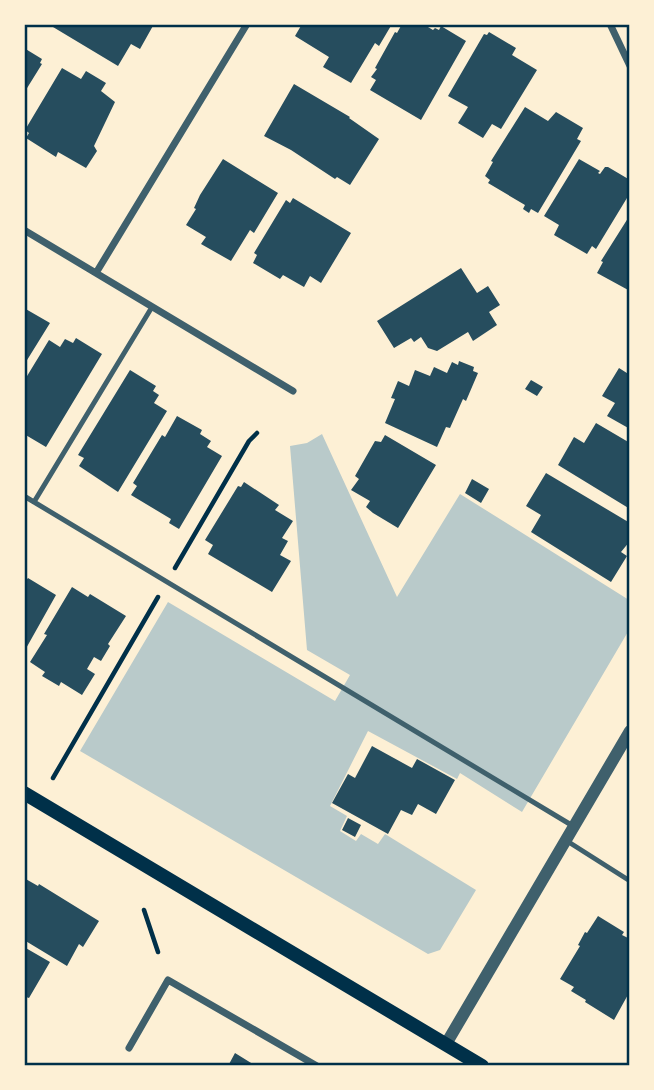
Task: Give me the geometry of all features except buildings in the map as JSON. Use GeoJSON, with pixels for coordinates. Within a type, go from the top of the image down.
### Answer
{"type":"FeatureCollection","features":[{"type":"Feature","properties":{"kind":"main road"},"geometry":{"type":"LineString","coordinates":[[24,793],[482,1066]]}},
{"type":"Feature","properties":{"kind":"street"},"geometry":{"type":"LineString","coordinates":[[96,273],[247,24]]}},
{"type":"Feature","properties":{"kind":"street"},"geometry":{"type":"LineString","coordinates":[[610,24],[629,66]]}},
{"type":"Feature","properties":{"kind":"street"},"geometry":{"type":"LineString","coordinates":[[24,230],[293,391]]}},
{"type":"Feature","properties":{"kind":"street"},"geometry":{"type":"LineString","coordinates":[[446,1044],[629,730]]}},
{"type":"Feature","properties":{"kind":"street"},"geometry":{"type":"LineString","coordinates":[[129,1048],[168,980],[317,1066]]}},
{"type":"Feature","properties":{"kind":"lane"},"geometry":{"type":"LineString","coordinates":[[34,502],[152,307]]}},
{"type":"Feature","properties":{"kind":"lane"},"geometry":{"type":"LineString","coordinates":[[24,496],[573,826]]}},
{"type":"Feature","properties":{"kind":"lane"},"geometry":{"type":"LineString","coordinates":[[566,840],[629,881]]}},
{"type":"Feature","properties":{"kind":"path"},"geometry":{"type":"LineString","coordinates":[[53,778],[249,442],[257,433]]}},
{"type":"Feature","properties":{"kind":"path"},"geometry":{"type":"LineString","coordinates":[[144,910],[158,952]]}},
{"type":"Feature","properties":{"kind":"shaded area"},"geometry":{"type":"Polygon","coordinates":[[[322,434],[397,597],[460,494],[629,600],[629,630],[522,812],[460,773],[457,779],[368,731],[330,806],[347,816],[340,831],[356,841],[361,834],[378,844],[385,834],[476,890],[440,950],[428,954],[80,751],[168,602],[335,701],[350,675],[307,650],[290,446],[307,443],[322,434]]]}}]}
